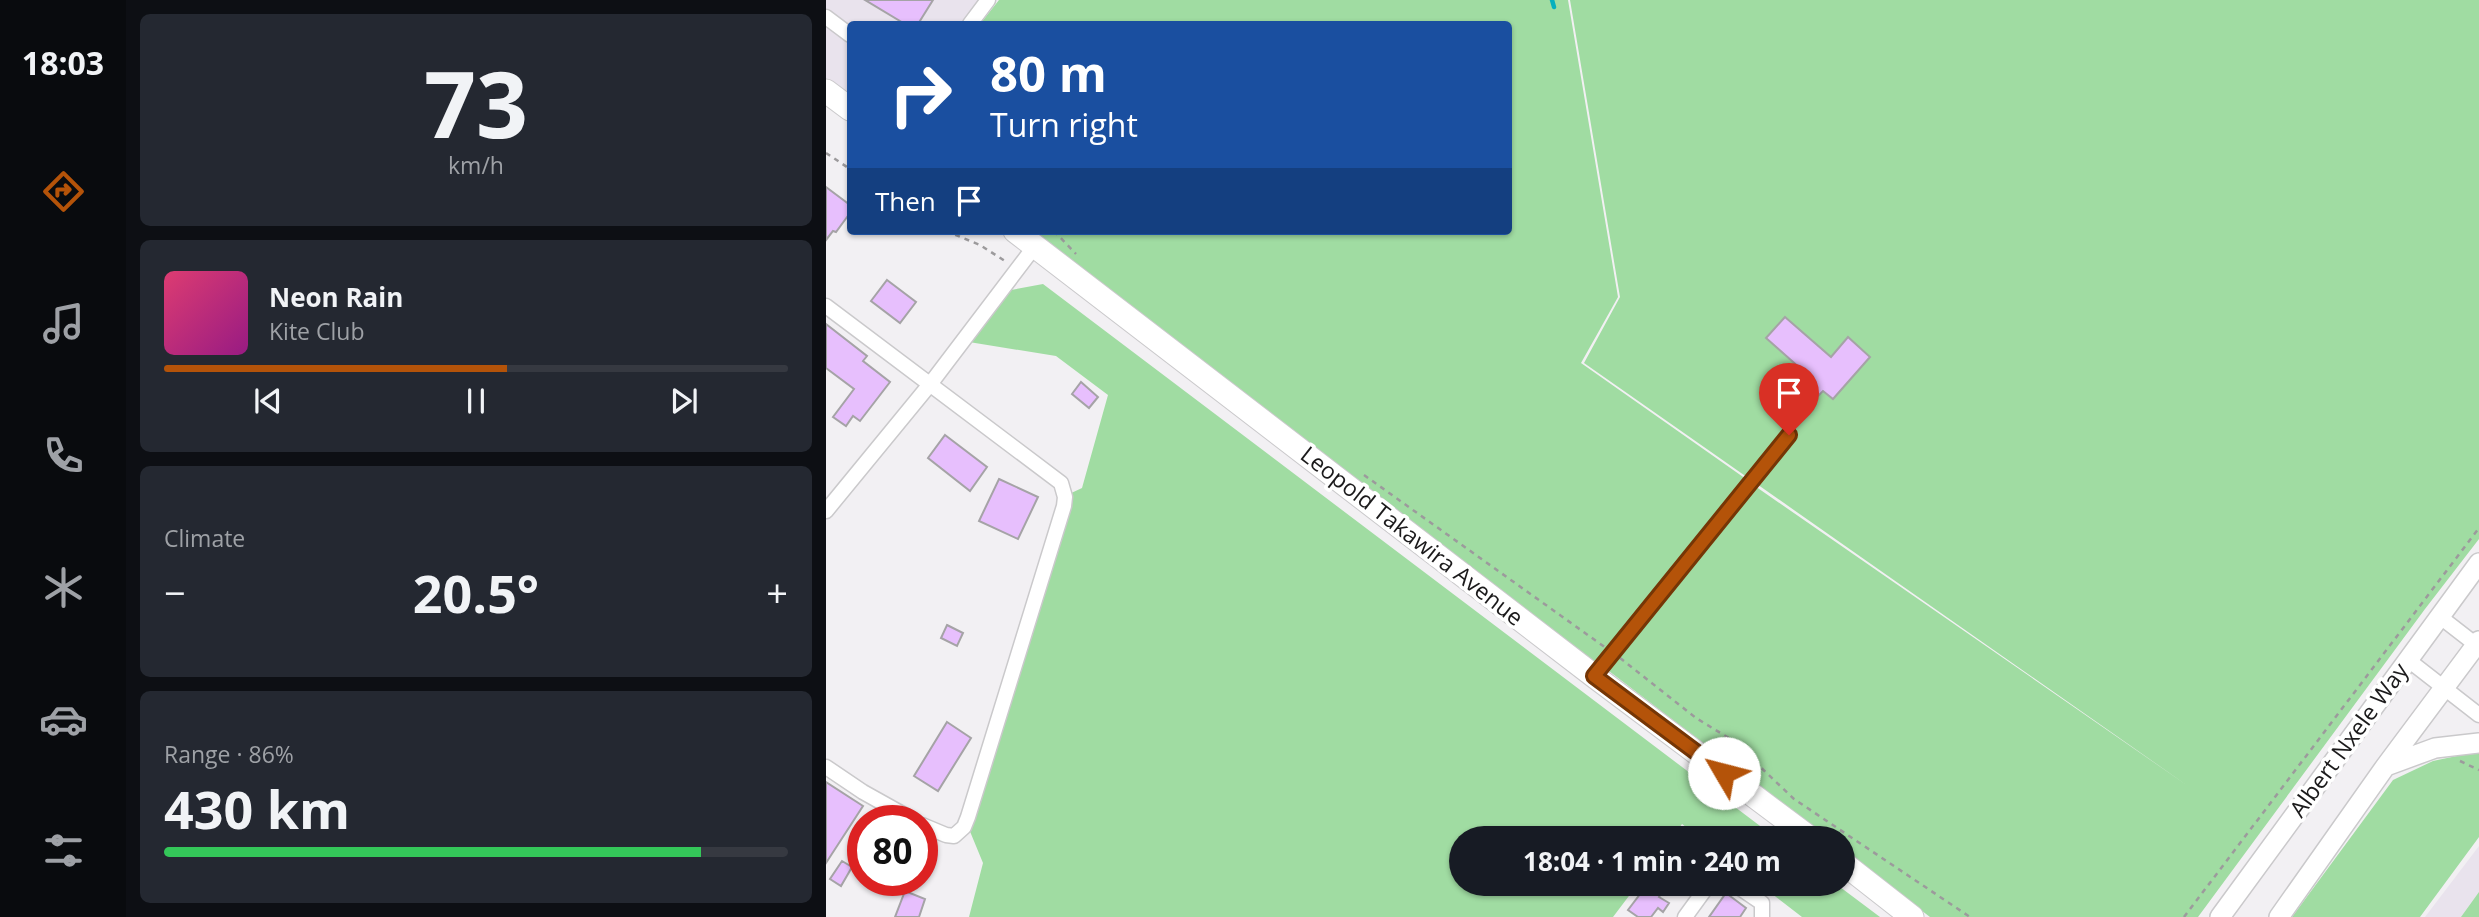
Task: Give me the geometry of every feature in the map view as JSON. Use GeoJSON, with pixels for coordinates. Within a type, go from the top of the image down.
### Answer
{"type":"FeatureCollection","features":[{"type":"Feature","properties":{"kind":"highway"},"geometry":{"type":"LineString","coordinates":[[826,91],[847,107]]}},
{"type":"Feature","properties":{"kind":"highway","name":"Leopold Takawira Avenue"},"geometry":{"type":"LineString","coordinates":[[1020,235],[1594,676],[1794,826]]}},
{"type":"Feature","properties":{"kind":"highway"},"geometry":{"type":"LineString","coordinates":[[1855,872],[1912,917]]}},
{"type":"Feature","properties":{"kind":"main road","name":"Albert Nxele Way"},"geometry":{"type":"LineString","coordinates":[[2221,917],[2438,616],[2479,564]]}},
{"type":"Feature","properties":{"kind":"main road","name":"Albert Nxele Way"},"geometry":{"type":"LineString","coordinates":[[2279,917],[2385,767],[2478,644]]}},
{"type":"Feature","properties":{"kind":"main road"},"geometry":{"type":"LineString","coordinates":[[2385,767],[2435,748],[2479,743]]}},
{"type":"Feature","properties":{"kind":"street"},"geometry":{"type":"LineString","coordinates":[[972,21],[988,0]]}},
{"type":"Feature","properties":{"kind":"street"},"geometry":{"type":"LineString","coordinates":[[826,17],[847,34]]}},
{"type":"Feature","properties":{"kind":"street"},"geometry":{"type":"LineString","coordinates":[[826,511],[930,383],[1035,246]]}},
{"type":"Feature","properties":{"kind":"street"},"geometry":{"type":"LineString","coordinates":[[826,306],[1061,483],[1065,497],[968,817],[964,827],[954,836],[938,832]]}},
{"type":"Feature","properties":{"kind":"street"},"geometry":{"type":"LineString","coordinates":[[2438,616],[2478,644]]}},
{"type":"Feature","properties":{"kind":"street"},"geometry":{"type":"LineString","coordinates":[[2407,659],[2479,715]]}},
{"type":"Feature","properties":{"kind":"street"},"geometry":{"type":"LineString","coordinates":[[826,767],[886,805]]}},
{"type":"Feature","properties":{"kind":"street"},"geometry":{"type":"LineString","coordinates":[[1685,917],[1700,896]]}},
{"type":"Feature","properties":{"kind":"street"},"geometry":{"type":"LineString","coordinates":[[1752,896],[1762,903],[1762,917]]}},
{"type":"Feature","properties":{"kind":"lane"},"geometry":{"type":"LineString","coordinates":[[1594,676],[1789,435]]}},
{"type":"Feature","properties":{"kind":"path"},"geometry":{"type":"LineString","coordinates":[[826,153],[847,167]]}},
{"type":"Feature","properties":{"kind":"path"},"geometry":{"type":"LineString","coordinates":[[956,235],[980,245],[1017,270]]}},
{"type":"Feature","properties":{"kind":"path"},"geometry":{"type":"LineString","coordinates":[[1058,235],[1078,256]]}},
{"type":"Feature","properties":{"kind":"path"},"geometry":{"type":"LineString","coordinates":[[1354,468],[1612,652],[1696,718],[1732,740],[1794,799],[1970,917]]}},
{"type":"Feature","properties":{"kind":"path"},"geometry":{"type":"LineString","coordinates":[[2184,917],[2479,528]]}},
{"type":"Feature","properties":{"kind":"path"},"geometry":{"type":"LineString","coordinates":[[2459,761],[2479,770]]}},
{"type":"Feature","properties":{"kind":"shaded area"},"geometry":{"type":"Polygon","coordinates":[[[826,0],[980,0],[963,21],[847,21],[847,103],[826,86],[826,0]]]}},
{"type":"Feature","properties":{"kind":"shaded area"},"geometry":{"type":"Polygon","coordinates":[[[2479,846],[2479,917],[2425,917],[2479,846]]]}},
{"type":"Feature","properties":{"kind":"green space"},"geometry":{"type":"Polygon","coordinates":[[[999,0],[1568,0],[1618,297],[1581,363],[1746,479],[1597,664],[1031,235],[1512,235],[1512,21],[982,21],[999,0]]]}},
{"type":"Feature","properties":{"kind":"green space"},"geometry":{"type":"Polygon","coordinates":[[[1570,0],[2479,0],[2479,539],[2198,917],[1930,917],[1855,859],[1855,826],[1811,826],[1605,668],[1752,484],[2188,786],[1584,363],[1620,297],[1570,0]]]}},
{"type":"Feature","properties":{"kind":"green space"},"geometry":{"type":"Polygon","coordinates":[[[1043,284],[1760,826],[1449,826],[1449,896],[1629,896],[1613,917],[969,917],[983,863],[969,829],[1067,495],[1082,488],[1108,395],[1056,356],[969,342],[1011,290],[1043,284]]]}},
{"type":"Feature","properties":{"kind":"green space"},"geometry":{"type":"Polygon","coordinates":[[[2479,754],[2479,837],[2420,917],[2292,917],[2393,780],[2433,761],[2479,754]]]}},
{"type":"Feature","properties":{"kind":"green space"},"geometry":{"type":"Polygon","coordinates":[[[2479,892],[2479,917],[2461,917],[2479,892]]]}},
{"type":"Feature","properties":{"kind":"green space"},"geometry":{"type":"Polygon","coordinates":[[[1775,896],[1852,896],[1880,917],[1802,917],[1775,896]]]}},
{"type":"Feature","properties":{"kind":"building"},"geometry":{"type":"Polygon","coordinates":[[[865,0],[933,0],[920,21],[900,21],[865,0]]]}},
{"type":"Feature","properties":{"kind":"building"},"geometry":{"type":"Polygon","coordinates":[[[826,187],[847,203],[847,217],[826,240],[826,187]]]}},
{"type":"Feature","properties":{"kind":"building"},"geometry":{"type":"Polygon","coordinates":[[[887,280],[916,302],[900,323],[871,301],[887,280]]]}},
{"type":"Feature","properties":{"kind":"building"},"geometry":{"type":"Polygon","coordinates":[[[1785,317],[1831,357],[1848,337],[1870,357],[1833,399],[1823,391],[1814,400],[1790,379],[1800,368],[1766,338],[1785,317]]]}},
{"type":"Feature","properties":{"kind":"building"},"geometry":{"type":"Polygon","coordinates":[[[826,324],[867,356],[863,361],[890,382],[860,421],[853,416],[846,426],[833,417],[854,389],[826,368],[826,324]]]}},
{"type":"Feature","properties":{"kind":"building"},"geometry":{"type":"Polygon","coordinates":[[[1081,382],[1098,397],[1089,408],[1072,394],[1081,382]]]}},
{"type":"Feature","properties":{"kind":"building"},"geometry":{"type":"Polygon","coordinates":[[[945,435],[987,467],[970,491],[928,458],[945,435]]]}},
{"type":"Feature","properties":{"kind":"building"},"geometry":{"type":"Polygon","coordinates":[[[999,479],[1038,497],[1018,539],[979,521],[999,479]]]}},
{"type":"Feature","properties":{"kind":"building"},"geometry":{"type":"Polygon","coordinates":[[[947,625],[963,633],[957,646],[941,638],[947,625]]]}},
{"type":"Feature","properties":{"kind":"building"},"geometry":{"type":"Polygon","coordinates":[[[947,722],[971,738],[938,791],[914,776],[947,722]]]}},
{"type":"Feature","properties":{"kind":"building"},"geometry":{"type":"Polygon","coordinates":[[[826,782],[861,805],[847,805],[847,831],[826,863],[826,782]]]}},
{"type":"Feature","properties":{"kind":"building"},"geometry":{"type":"Polygon","coordinates":[[[842,861],[847,864],[847,876],[841,886],[830,879],[842,861]]]}},
{"type":"Feature","properties":{"kind":"building"},"geometry":{"type":"Polygon","coordinates":[[[903,896],[925,899],[919,917],[895,917],[903,896]]]}},
{"type":"Feature","properties":{"kind":"building"},"geometry":{"type":"Polygon","coordinates":[[[1639,896],[1660,896],[1669,903],[1663,912],[1658,908],[1651,917],[1638,917],[1628,910],[1639,896]]]}},
{"type":"Feature","properties":{"kind":"building"},"geometry":{"type":"Polygon","coordinates":[[[1724,896],[1730,896],[1746,908],[1740,917],[1709,917],[1724,896]]]}},
{"type":"Feature","properties":{"kind":"waterway"},"geometry":{"type":"LineString","coordinates":[[1552,0],[1554,7]]}},
{"type":"Feature","properties":{"kind":"route"},"geometry":{"type":"LineString","coordinates":[[1724,773],[1594,676],[1789,435]]}}]}
